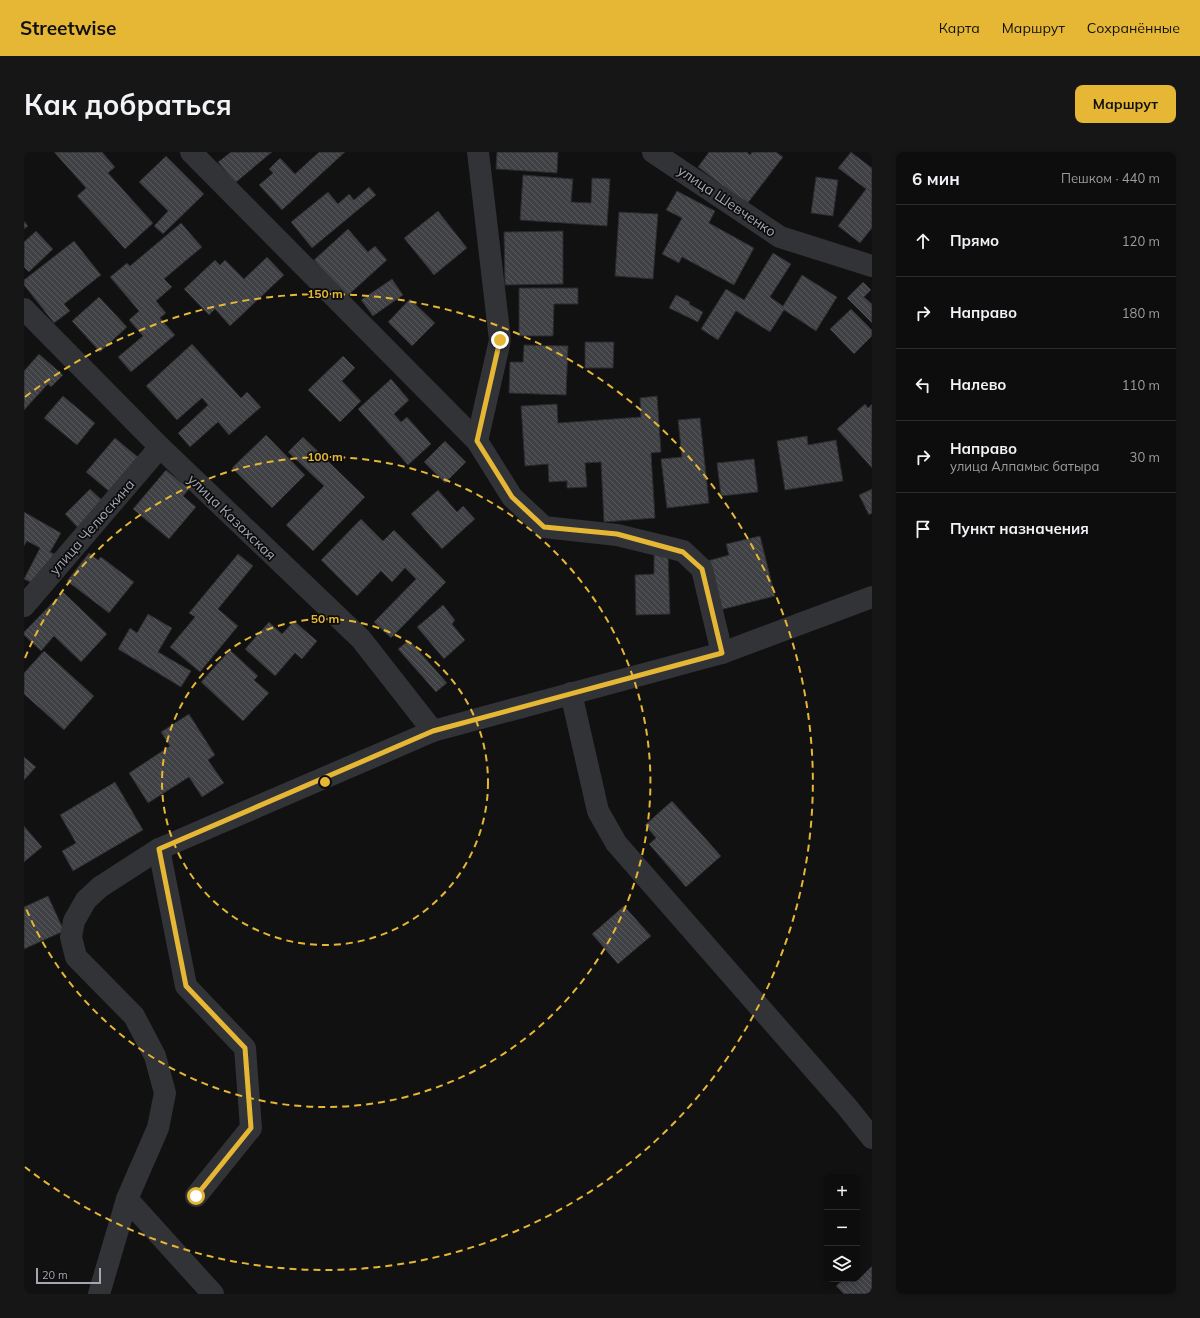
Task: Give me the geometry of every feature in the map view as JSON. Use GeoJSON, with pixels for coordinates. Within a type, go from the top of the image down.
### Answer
{"type":"FeatureCollection","features":[{"type":"Feature","properties":{"kind":"street"},"geometry":{"type":"LineString","coordinates":[[191,152],[477,441],[512,497],[544,527],[617,534],[683,552],[702,569],[722,653]]}},
{"type":"Feature","properties":{"kind":"street"},"geometry":{"type":"LineString","coordinates":[[477,441],[500,340],[478,152]]}},
{"type":"Feature","properties":{"kind":"street","name":"улица Шевченко"},"geometry":{"type":"LineString","coordinates":[[653,152],[780,237],[872,266]]}},
{"type":"Feature","properties":{"kind":"street","name":"улица Казахская"},"geometry":{"type":"LineString","coordinates":[[24,309],[160,447],[361,639],[433,731]]}},
{"type":"Feature","properties":{"kind":"street","name":"улица Челюскина"},"geometry":{"type":"LineString","coordinates":[[24,606],[160,447]]}},
{"type":"Feature","properties":{"kind":"street"},"geometry":{"type":"LineString","coordinates":[[99,1294],[127,1199],[158,1128],[165,1093],[155,1056],[134,1016],[76,957],[71,937],[74,921],[86,900],[100,887],[159,849],[433,731],[722,653],[872,597]]}},
{"type":"Feature","properties":{"kind":"street"},"geometry":{"type":"LineString","coordinates":[[571,693],[598,811],[616,843],[848,1107],[872,1138]]}},
{"type":"Feature","properties":{"kind":"street"},"geometry":{"type":"LineString","coordinates":[[159,849],[186,986],[245,1048],[251,1128],[196,1196]]}},
{"type":"Feature","properties":{"kind":"street"},"geometry":{"type":"LineString","coordinates":[[127,1199],[213,1294]]}},
{"type":"Feature","properties":{"kind":"building"},"geometry":{"type":"Polygon","coordinates":[[[54,152],[102,152],[115,167],[108,173],[153,223],[125,249],[77,196],[86,188],[54,152]]]}},
{"type":"Feature","properties":{"kind":"building"},"geometry":{"type":"Polygon","coordinates":[[[231,152],[272,152],[235,183],[218,162],[231,152]]]}},
{"type":"Feature","properties":{"kind":"building"},"geometry":{"type":"Polygon","coordinates":[[[319,152],[345,152],[282,210],[259,185],[273,173],[269,169],[280,158],[295,174],[319,152]]]}},
{"type":"Feature","properties":{"kind":"building"},"geometry":{"type":"Polygon","coordinates":[[[497,152],[558,152],[557,173],[496,169],[497,152]]]}},
{"type":"Feature","properties":{"kind":"building"},"geometry":{"type":"Polygon","coordinates":[[[709,152],[747,152],[750,155],[752,152],[776,152],[783,157],[747,204],[698,167],[709,152]]]}},
{"type":"Feature","properties":{"kind":"building"},"geometry":{"type":"Polygon","coordinates":[[[851,152],[872,168],[872,228],[860,243],[838,226],[866,189],[838,168],[851,152]]]}},
{"type":"Feature","properties":{"kind":"building"},"geometry":{"type":"Polygon","coordinates":[[[166,156],[204,194],[163,234],[154,226],[168,211],[139,182],[166,156]]]}},
{"type":"Feature","properties":{"kind":"building"},"geometry":{"type":"Polygon","coordinates":[[[523,175],[573,179],[571,202],[591,203],[592,178],[610,179],[607,226],[520,220],[523,175]]]}},
{"type":"Feature","properties":{"kind":"building"},"geometry":{"type":"Polygon","coordinates":[[[816,177],[838,180],[833,216],[811,213],[816,177]]]}},
{"type":"Feature","properties":{"kind":"building"},"geometry":{"type":"Polygon","coordinates":[[[369,187],[376,195],[312,248],[291,222],[328,192],[338,204],[349,194],[354,200],[369,187]]]}},
{"type":"Feature","properties":{"kind":"building"},"geometry":{"type":"Polygon","coordinates":[[[677,191],[715,211],[709,223],[754,248],[734,285],[682,257],[679,263],[662,254],[682,218],[666,210],[677,191]]]}},
{"type":"Feature","properties":{"kind":"building"},"geometry":{"type":"Polygon","coordinates":[[[438,211],[467,248],[434,275],[404,238],[438,211]]]}},
{"type":"Feature","properties":{"kind":"building"},"geometry":{"type":"Polygon","coordinates":[[[619,212],[658,214],[653,279],[615,276],[619,212]]]}},
{"type":"Feature","properties":{"kind":"building"},"geometry":{"type":"Polygon","coordinates":[[[24,221],[28,226],[24,229],[24,221]]]}},
{"type":"Feature","properties":{"kind":"building"},"geometry":{"type":"Polygon","coordinates":[[[181,223],[202,247],[164,279],[172,287],[156,301],[166,313],[160,318],[175,335],[131,372],[118,357],[143,336],[129,320],[139,311],[110,277],[127,263],[130,266],[181,223]]]}},
{"type":"Feature","properties":{"kind":"building"},"geometry":{"type":"Polygon","coordinates":[[[348,229],[368,252],[375,246],[387,260],[346,297],[314,260],[348,229]]]}},
{"type":"Feature","properties":{"kind":"building"},"geometry":{"type":"Polygon","coordinates":[[[36,231],[53,249],[29,272],[24,267],[24,242],[36,231]]]}},
{"type":"Feature","properties":{"kind":"building"},"geometry":{"type":"Polygon","coordinates":[[[563,231],[563,284],[505,285],[504,232],[563,231]]]}},
{"type":"Feature","properties":{"kind":"building"},"geometry":{"type":"Polygon","coordinates":[[[74,241],[101,275],[64,304],[70,311],[54,323],[24,285],[24,280],[74,241]]]}},
{"type":"Feature","properties":{"kind":"building"},"geometry":{"type":"Polygon","coordinates":[[[773,253],[791,264],[770,297],[783,306],[802,275],[837,297],[816,331],[784,310],[770,332],[736,311],[718,340],[701,329],[726,289],[744,300],[773,253]]]}},
{"type":"Feature","properties":{"kind":"building"},"geometry":{"type":"Polygon","coordinates":[[[267,257],[284,275],[230,326],[215,309],[209,315],[184,289],[215,260],[220,265],[225,260],[244,279],[267,257]]]}},
{"type":"Feature","properties":{"kind":"building"},"geometry":{"type":"Polygon","coordinates":[[[392,279],[403,295],[373,316],[361,300],[392,279]]]}},
{"type":"Feature","properties":{"kind":"building"},"geometry":{"type":"Polygon","coordinates":[[[863,282],[871,290],[864,297],[872,304],[872,323],[847,298],[863,282]]]}},
{"type":"Feature","properties":{"kind":"building"},"geometry":{"type":"Polygon","coordinates":[[[519,288],[578,288],[578,304],[554,304],[553,336],[519,336],[519,288]]]}},
{"type":"Feature","properties":{"kind":"building"},"geometry":{"type":"Polygon","coordinates":[[[676,295],[690,302],[689,304],[703,312],[698,322],[669,308],[676,295]]]}},
{"type":"Feature","properties":{"kind":"building"},"geometry":{"type":"Polygon","coordinates":[[[99,297],[127,327],[100,352],[72,321],[99,297]]]}},
{"type":"Feature","properties":{"kind":"building"},"geometry":{"type":"Polygon","coordinates":[[[410,299],[435,323],[412,346],[388,322],[410,299]]]}},
{"type":"Feature","properties":{"kind":"building"},"geometry":{"type":"Polygon","coordinates":[[[851,309],[872,330],[872,336],[854,354],[830,329],[851,309]]]}},
{"type":"Feature","properties":{"kind":"building"},"geometry":{"type":"Polygon","coordinates":[[[585,342],[614,342],[613,368],[585,368],[585,342]]]}},
{"type":"Feature","properties":{"kind":"building"},"geometry":{"type":"Polygon","coordinates":[[[192,344],[241,398],[247,392],[261,407],[229,435],[218,422],[190,447],[178,433],[208,405],[202,398],[177,420],[146,386],[192,344]]]}},
{"type":"Feature","properties":{"kind":"building"},"geometry":{"type":"Polygon","coordinates":[[[524,345],[568,346],[566,395],[509,393],[510,362],[523,362],[524,345]]]}},
{"type":"Feature","properties":{"kind":"building"},"geometry":{"type":"Polygon","coordinates":[[[39,354],[63,375],[51,387],[48,384],[24,410],[24,371],[39,354]]]}},
{"type":"Feature","properties":{"kind":"building"},"geometry":{"type":"Polygon","coordinates":[[[343,356],[355,368],[342,381],[361,401],[340,422],[308,390],[343,356]]]}},
{"type":"Feature","properties":{"kind":"building"},"geometry":{"type":"Polygon","coordinates":[[[391,379],[409,400],[394,414],[401,422],[407,417],[431,444],[408,465],[358,409],[391,379]]]}},
{"type":"Feature","properties":{"kind":"building"},"geometry":{"type":"Polygon","coordinates":[[[63,396],[95,423],[77,445],[44,418],[63,396]]]}},
{"type":"Feature","properties":{"kind":"building"},"geometry":{"type":"Polygon","coordinates":[[[657,396],[661,452],[651,453],[655,518],[604,522],[601,462],[585,463],[587,487],[567,488],[567,481],[549,482],[548,464],[525,466],[521,406],[557,404],[558,423],[641,417],[640,398],[657,396]]]}},
{"type":"Feature","properties":{"kind":"building"},"geometry":{"type":"Polygon","coordinates":[[[865,404],[868,408],[872,404],[872,468],[837,429],[865,404]]]}},
{"type":"Feature","properties":{"kind":"building"},"geometry":{"type":"Polygon","coordinates":[[[700,418],[709,503],[667,508],[661,459],[682,457],[678,420],[700,418]]]}},
{"type":"Feature","properties":{"kind":"building"},"geometry":{"type":"Polygon","coordinates":[[[266,435],[305,475],[272,508],[232,468],[266,435]]]}},
{"type":"Feature","properties":{"kind":"building"},"geometry":{"type":"Polygon","coordinates":[[[807,436],[808,445],[836,440],[843,481],[785,490],[777,441],[807,436]]]}},
{"type":"Feature","properties":{"kind":"building"},"geometry":{"type":"Polygon","coordinates":[[[303,437],[365,497],[313,551],[286,525],[324,486],[288,452],[303,437]]]}},
{"type":"Feature","properties":{"kind":"building"},"geometry":{"type":"Polygon","coordinates":[[[115,438],[139,458],[110,492],[86,472],[115,438]]]}},
{"type":"Feature","properties":{"kind":"building"},"geometry":{"type":"Polygon","coordinates":[[[445,441],[466,462],[445,483],[424,462],[445,441]]]}},
{"type":"Feature","properties":{"kind":"building"},"geometry":{"type":"Polygon","coordinates":[[[754,459],[758,492],[721,496],[717,463],[754,459]]]}},
{"type":"Feature","properties":{"kind":"building"},"geometry":{"type":"Polygon","coordinates":[[[166,470],[189,489],[183,496],[196,507],[169,539],[133,509],[166,470]]]}},
{"type":"Feature","properties":{"kind":"building"},"geometry":{"type":"Polygon","coordinates":[[[90,489],[106,504],[80,530],[65,514],[90,489]]]}},
{"type":"Feature","properties":{"kind":"building"},"geometry":{"type":"Polygon","coordinates":[[[872,489],[872,513],[869,515],[859,495],[872,489]]]}},
{"type":"Feature","properties":{"kind":"building"},"geometry":{"type":"Polygon","coordinates":[[[438,490],[457,512],[463,506],[475,519],[442,549],[411,514],[438,490]]]}},
{"type":"Feature","properties":{"kind":"building"},"geometry":{"type":"Polygon","coordinates":[[[24,512],[61,533],[50,552],[54,554],[36,585],[24,579],[40,548],[27,541],[24,546],[24,512]]]}},
{"type":"Feature","properties":{"kind":"building"},"geometry":{"type":"Polygon","coordinates":[[[361,519],[383,541],[394,530],[446,582],[391,638],[374,622],[416,579],[405,568],[392,582],[381,571],[357,596],[321,560],[361,519]]]}},
{"type":"Feature","properties":{"kind":"building"},"geometry":{"type":"Polygon","coordinates":[[[760,536],[775,596],[720,610],[707,561],[729,555],[726,544],[760,536]]]}},
{"type":"Feature","properties":{"kind":"building"},"geometry":{"type":"Polygon","coordinates":[[[89,553],[98,560],[101,557],[134,582],[109,613],[67,581],[89,553]]]}},
{"type":"Feature","properties":{"kind":"building"},"geometry":{"type":"Polygon","coordinates":[[[238,554],[253,566],[218,609],[238,626],[200,672],[170,647],[195,617],[189,613],[238,554]]]}},
{"type":"Feature","properties":{"kind":"building"},"geometry":{"type":"Polygon","coordinates":[[[654,554],[668,554],[670,614],[636,615],[635,575],[654,574],[654,554]]]}},
{"type":"Feature","properties":{"kind":"building"},"geometry":{"type":"Polygon","coordinates":[[[63,592],[107,634],[81,662],[54,636],[41,651],[24,635],[24,632],[63,592]]]}},
{"type":"Feature","properties":{"kind":"building"},"geometry":{"type":"Polygon","coordinates":[[[443,605],[455,620],[452,624],[465,640],[444,659],[417,627],[443,605]]]}},
{"type":"Feature","properties":{"kind":"building"},"geometry":{"type":"Polygon","coordinates":[[[148,614],[172,628],[158,652],[191,671],[181,687],[118,649],[130,628],[137,633],[148,614]]]}},
{"type":"Feature","properties":{"kind":"building"},"geometry":{"type":"Polygon","coordinates":[[[294,621],[317,641],[302,659],[295,653],[275,676],[245,649],[269,622],[282,634],[294,621]]]}},
{"type":"Feature","properties":{"kind":"building"},"geometry":{"type":"Polygon","coordinates":[[[409,640],[447,683],[436,692],[398,649],[409,640]]]}},
{"type":"Feature","properties":{"kind":"building"},"geometry":{"type":"Polygon","coordinates":[[[230,650],[258,676],[254,680],[269,693],[243,721],[201,682],[230,650]]]}},
{"type":"Feature","properties":{"kind":"building"},"geometry":{"type":"Polygon","coordinates":[[[44,651],[94,696],[64,730],[24,694],[24,673],[44,651]]]}},
{"type":"Feature","properties":{"kind":"building"},"geometry":{"type":"Polygon","coordinates":[[[189,714],[215,755],[208,760],[224,783],[202,797],[189,777],[148,803],[129,773],[170,746],[161,732],[189,714]]]}},
{"type":"Feature","properties":{"kind":"building"},"geometry":{"type":"Polygon","coordinates":[[[24,757],[36,767],[24,780],[24,757]]]}},
{"type":"Feature","properties":{"kind":"building"},"geometry":{"type":"Polygon","coordinates":[[[115,782],[143,830],[73,871],[62,851],[76,843],[60,815],[115,782]]]}},
{"type":"Feature","properties":{"kind":"building"},"geometry":{"type":"Polygon","coordinates":[[[672,801],[721,856],[686,887],[649,844],[656,838],[645,825],[672,801]]]}},
{"type":"Feature","properties":{"kind":"building"},"geometry":{"type":"Polygon","coordinates":[[[24,826],[42,847],[24,862],[24,826]]]}},
{"type":"Feature","properties":{"kind":"building"},"geometry":{"type":"Polygon","coordinates":[[[48,896],[64,931],[24,949],[24,907],[48,896]]]}},
{"type":"Feature","properties":{"kind":"building"},"geometry":{"type":"Polygon","coordinates":[[[624,906],[651,936],[618,964],[592,934],[624,906]]]}},
{"type":"Feature","properties":{"kind":"building"},"geometry":{"type":"Polygon","coordinates":[[[872,1266],[872,1294],[844,1294],[836,1286],[841,1282],[860,1282],[860,1278],[872,1266]]]}},
{"type":"Feature","properties":{"kind":"route"},"geometry":{"type":"LineString","coordinates":[[196,1196],[251,1128],[245,1048],[186,986],[159,849],[433,731],[722,653],[702,569],[683,552],[617,534],[544,527],[512,497],[477,441],[500,340]]}}]}
